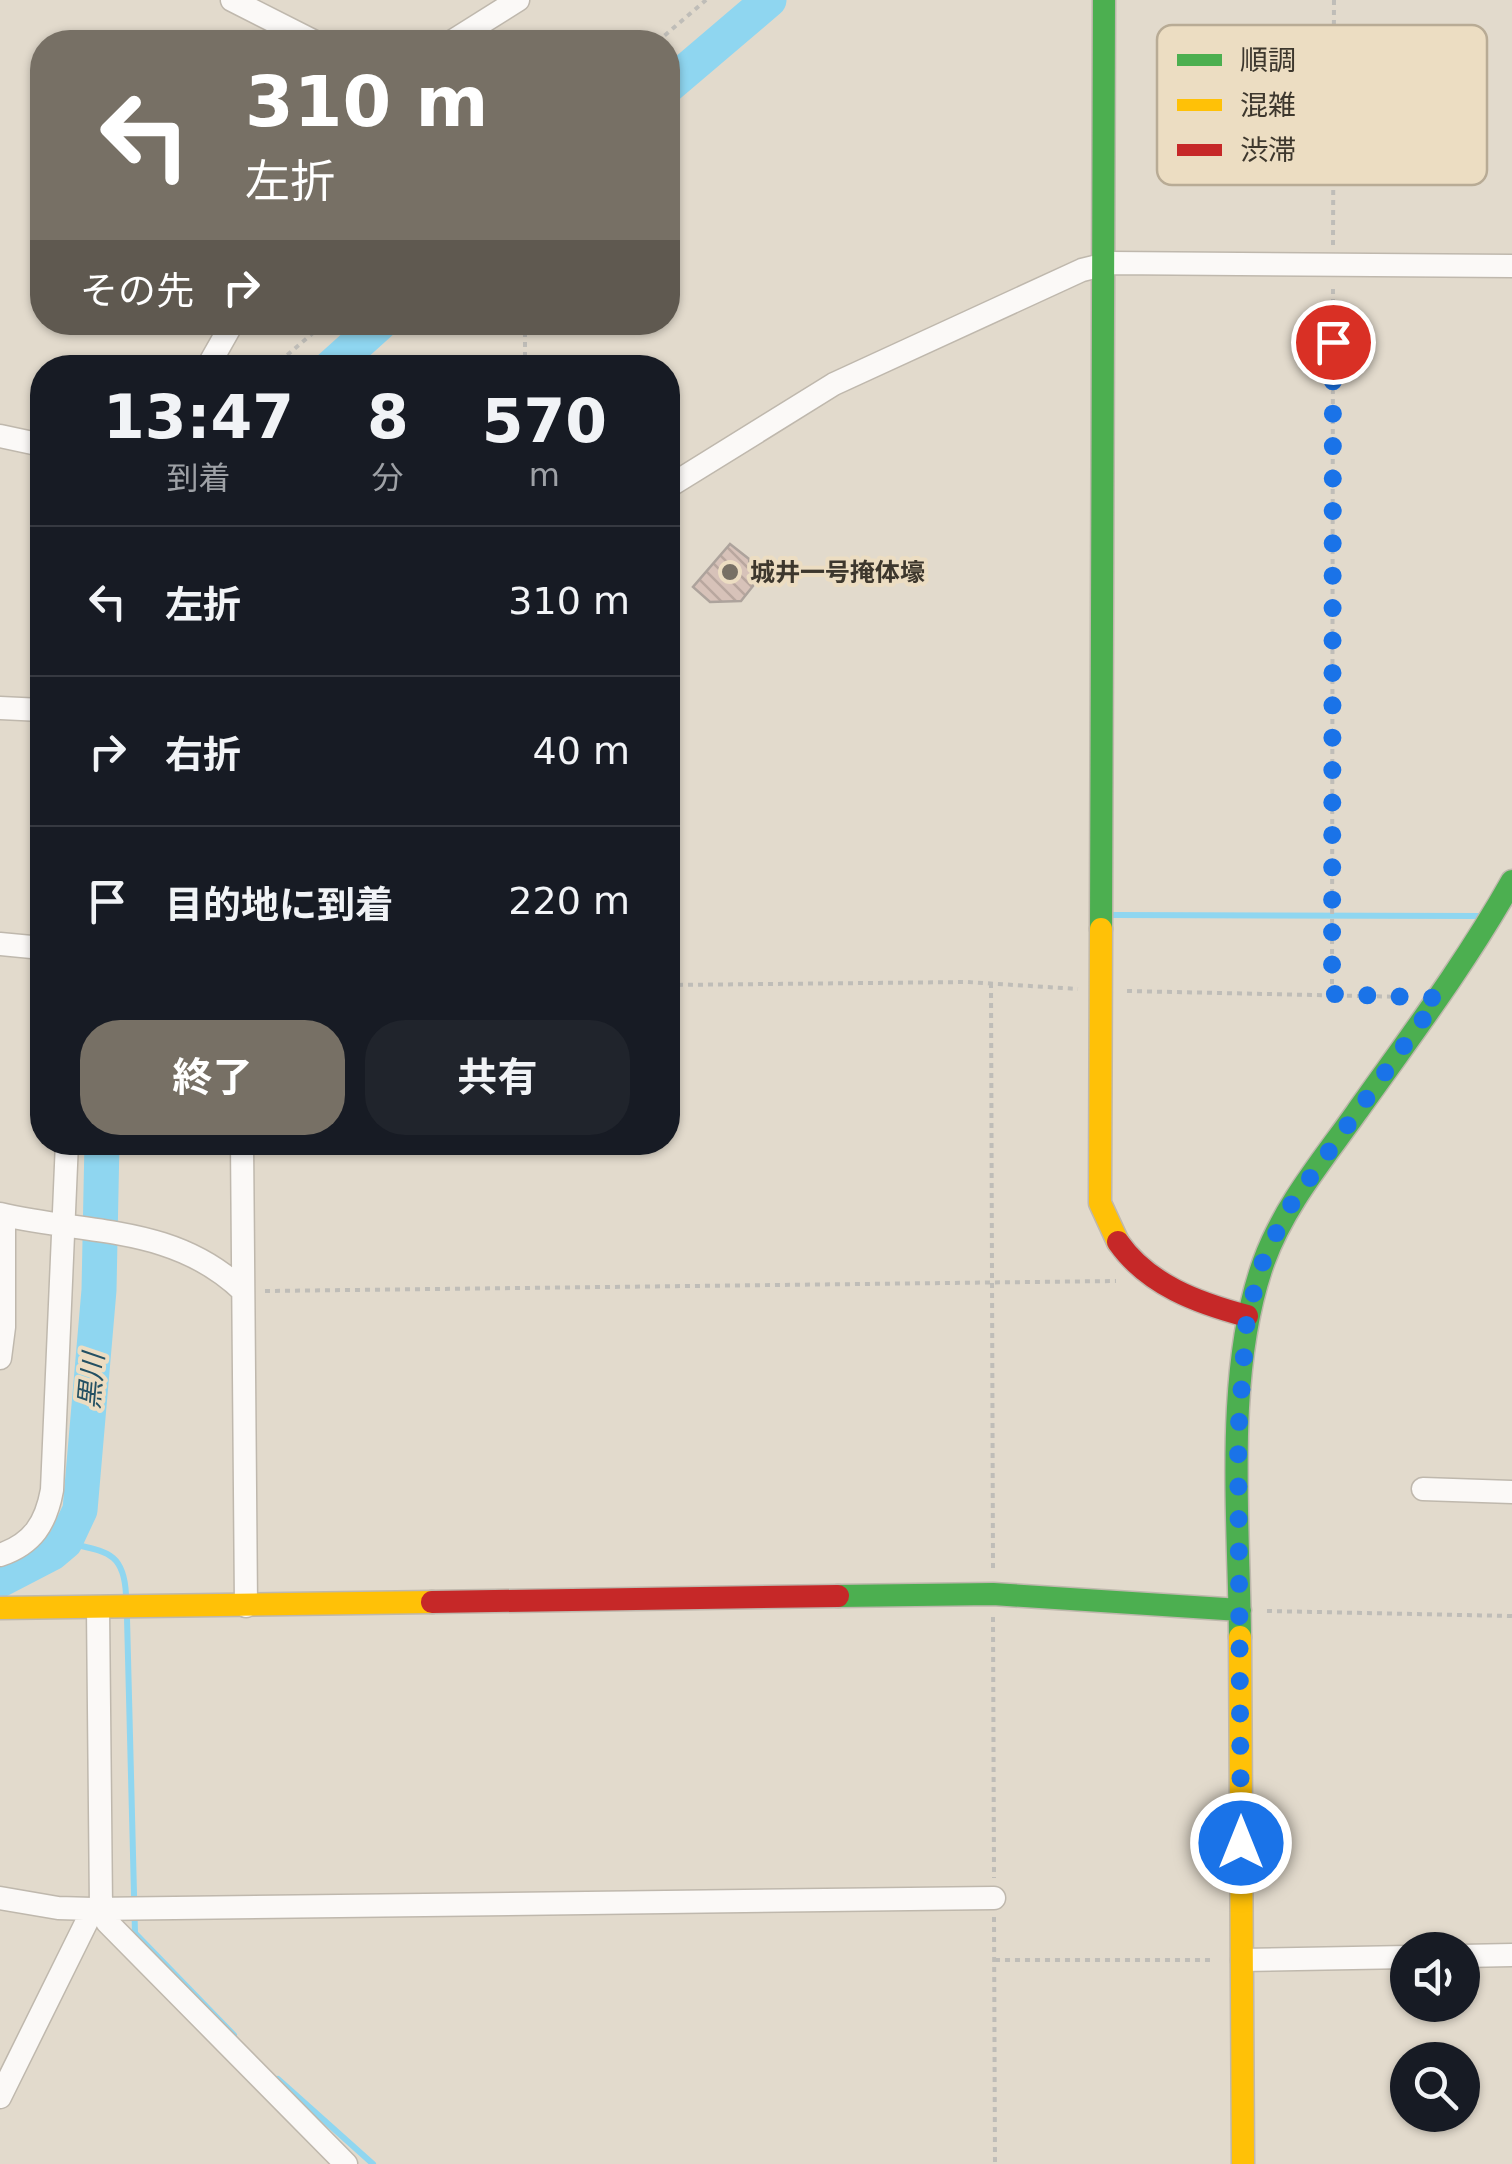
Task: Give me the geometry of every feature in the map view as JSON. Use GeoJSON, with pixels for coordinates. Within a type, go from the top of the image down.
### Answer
{"type":"FeatureCollection","features":[{"type":"Feature","properties":{"kind":"street"},"geometry":{"type":"LineString","coordinates":[[232,0],[291,30]]}},
{"type":"Feature","properties":{"kind":"street"},"geometry":{"type":"LineString","coordinates":[[471,30],[518,0]]}},
{"type":"Feature","properties":{"kind":"street"},"geometry":{"type":"LineString","coordinates":[[1104,0],[1099,1182],[1104,1219],[1124,1251],[1156,1280],[1202,1304],[1247,1316]]}},
{"type":"Feature","properties":{"kind":"street"},"geometry":{"type":"LineString","coordinates":[[680,480],[849,376],[1066,277],[1103,266],[1512,266]]}},
{"type":"Feature","properties":{"kind":"street"},"geometry":{"type":"LineString","coordinates":[[0,436],[30,442]]}},
{"type":"Feature","properties":{"kind":"street"},"geometry":{"type":"LineString","coordinates":[[0,708],[30,709]]}},
{"type":"Feature","properties":{"kind":"street"},"geometry":{"type":"LineString","coordinates":[[1243,2164],[1238,1436],[1247,1316],[1264,1258],[1288,1209],[1497,912],[1512,881]]}},
{"type":"Feature","properties":{"kind":"street"},"geometry":{"type":"LineString","coordinates":[[0,944],[30,947]]}},
{"type":"Feature","properties":{"kind":"street"},"geometry":{"type":"LineString","coordinates":[[0,1555],[31,1538],[41,1526],[50,1501],[67,1155]]}},
{"type":"Feature","properties":{"kind":"street"},"geometry":{"type":"LineString","coordinates":[[242,1155],[246,1606]]}},
{"type":"Feature","properties":{"kind":"street"},"geometry":{"type":"LineString","coordinates":[[0,1358],[4,1327],[2,1215],[174,1246],[202,1258],[243,1291]]}},
{"type":"Feature","properties":{"kind":"street"},"geometry":{"type":"LineString","coordinates":[[1423,1490],[1512,1492]]}},
{"type":"Feature","properties":{"kind":"street"},"geometry":{"type":"LineString","coordinates":[[0,1608],[993,1594],[1240,1610]]}},
{"type":"Feature","properties":{"kind":"street"},"geometry":{"type":"LineString","coordinates":[[0,2097],[97,1908],[103,1608]]}},
{"type":"Feature","properties":{"kind":"street"},"geometry":{"type":"LineString","coordinates":[[0,1898],[58,1908],[994,1898]]}},
{"type":"Feature","properties":{"kind":"street"},"geometry":{"type":"LineString","coordinates":[[97,1908],[346,2164]]}},
{"type":"Feature","properties":{"kind":"street"},"geometry":{"type":"LineString","coordinates":[[1480,1956],[1512,1955]]}},
{"type":"Feature","properties":{"kind":"street"},"geometry":{"type":"LineString","coordinates":[[1242,1960],[1390,1957]]}},
{"type":"Feature","properties":{"kind":"path"},"geometry":{"type":"LineString","coordinates":[[671,30],[706,0]]}},
{"type":"Feature","properties":{"kind":"path"},"geometry":{"type":"LineString","coordinates":[[1334,0],[1334,25]]}},
{"type":"Feature","properties":{"kind":"path"},"geometry":{"type":"LineString","coordinates":[[1332,994],[1333,185]]}},
{"type":"Feature","properties":{"kind":"path"},"geometry":{"type":"LineString","coordinates":[[287,355],[311,335]]}},
{"type":"Feature","properties":{"kind":"path"},"geometry":{"type":"LineString","coordinates":[[680,984],[967,982],[1100,991],[1438,998]]}},
{"type":"Feature","properties":{"kind":"path"},"geometry":{"type":"LineString","coordinates":[[243,1291],[1119,1281]]}},
{"type":"Feature","properties":{"kind":"path"},"geometry":{"type":"LineString","coordinates":[[1240,1610],[1512,1616]]}},
{"type":"Feature","properties":{"kind":"path"},"geometry":{"type":"LineString","coordinates":[[994,1960],[1242,1960]]}},
{"type":"Feature","properties":{"kind":"building","name":"城井一号掩体壕"},"geometry":{"type":"Polygon","coordinates":[[[730,544],[749,559],[753,586],[741,601],[710,602],[693,587],[730,544]]]}},
{"type":"Feature","properties":{"kind":"waterway","name":"黒川"},"geometry":{"type":"LineString","coordinates":[[680,76],[769,0]]}},
{"type":"Feature","properties":{"kind":"waterway","name":"黒川"},"geometry":{"type":"LineString","coordinates":[[344,355],[367,335]]}},
{"type":"Feature","properties":{"kind":"waterway"},"geometry":{"type":"LineString","coordinates":[[1113,915],[1481,916]]}},
{"type":"Feature","properties":{"kind":"waterway","name":"黒川"},"geometry":{"type":"LineString","coordinates":[[0,1580],[65,1542],[80,1510],[99,1290],[102,1155]]}},
{"type":"Feature","properties":{"kind":"waterway"},"geometry":{"type":"LineString","coordinates":[[65,1542],[100,1551],[116,1561],[126,1595]]}},
{"type":"Feature","properties":{"kind":"waterway"},"geometry":{"type":"LineString","coordinates":[[127,1618],[135,1933],[234,2035]]}},
{"type":"Feature","properties":{"kind":"waterway"},"geometry":{"type":"LineString","coordinates":[[278,2079],[373,2164]]}},
{"type":"Feature","properties":{"kind":"traffic: fast"},"geometry":{"type":"LineString","coordinates":[[1101,929],[1104,0]]}},
{"type":"Feature","properties":{"kind":"traffic: fast"},"geometry":{"type":"LineString","coordinates":[[1240,1637],[1239,1398],[1251,1304],[1264,1261],[1305,1184],[1437,999],[1512,881]]}},
{"type":"Feature","properties":{"kind":"traffic: fast"},"geometry":{"type":"LineString","coordinates":[[838,1596],[993,1594],[1240,1610]]}},
{"type":"Feature","properties":{"kind":"traffic: slow"},"geometry":{"type":"LineString","coordinates":[[1101,929],[1100,1203],[1118,1242]]}},
{"type":"Feature","properties":{"kind":"traffic: slow"},"geometry":{"type":"LineString","coordinates":[[0,1608],[432,1602]]}},
{"type":"Feature","properties":{"kind":"traffic: slow"},"geometry":{"type":"LineString","coordinates":[[1240,1637],[1243,2164]]}},
{"type":"Feature","properties":{"kind":"traffic: jam"},"geometry":{"type":"LineString","coordinates":[[1118,1242],[1159,1281],[1210,1305],[1247,1316]]}},
{"type":"Feature","properties":{"kind":"traffic: jam"},"geometry":{"type":"LineString","coordinates":[[432,1602],[838,1596]]}},
{"type":"Feature","properties":{"kind":"place","name":"城井一号掩体壕"},"geometry":{"type":"Point","coordinates":[730,572]}},
{"type":"Feature","properties":{"kind":"route"},"geometry":{"type":"LineString","coordinates":[[1241,1843],[1238,1436],[1247,1316],[1264,1258],[1288,1209],[1438,998],[1332,994],[1333,342]]}}]}
